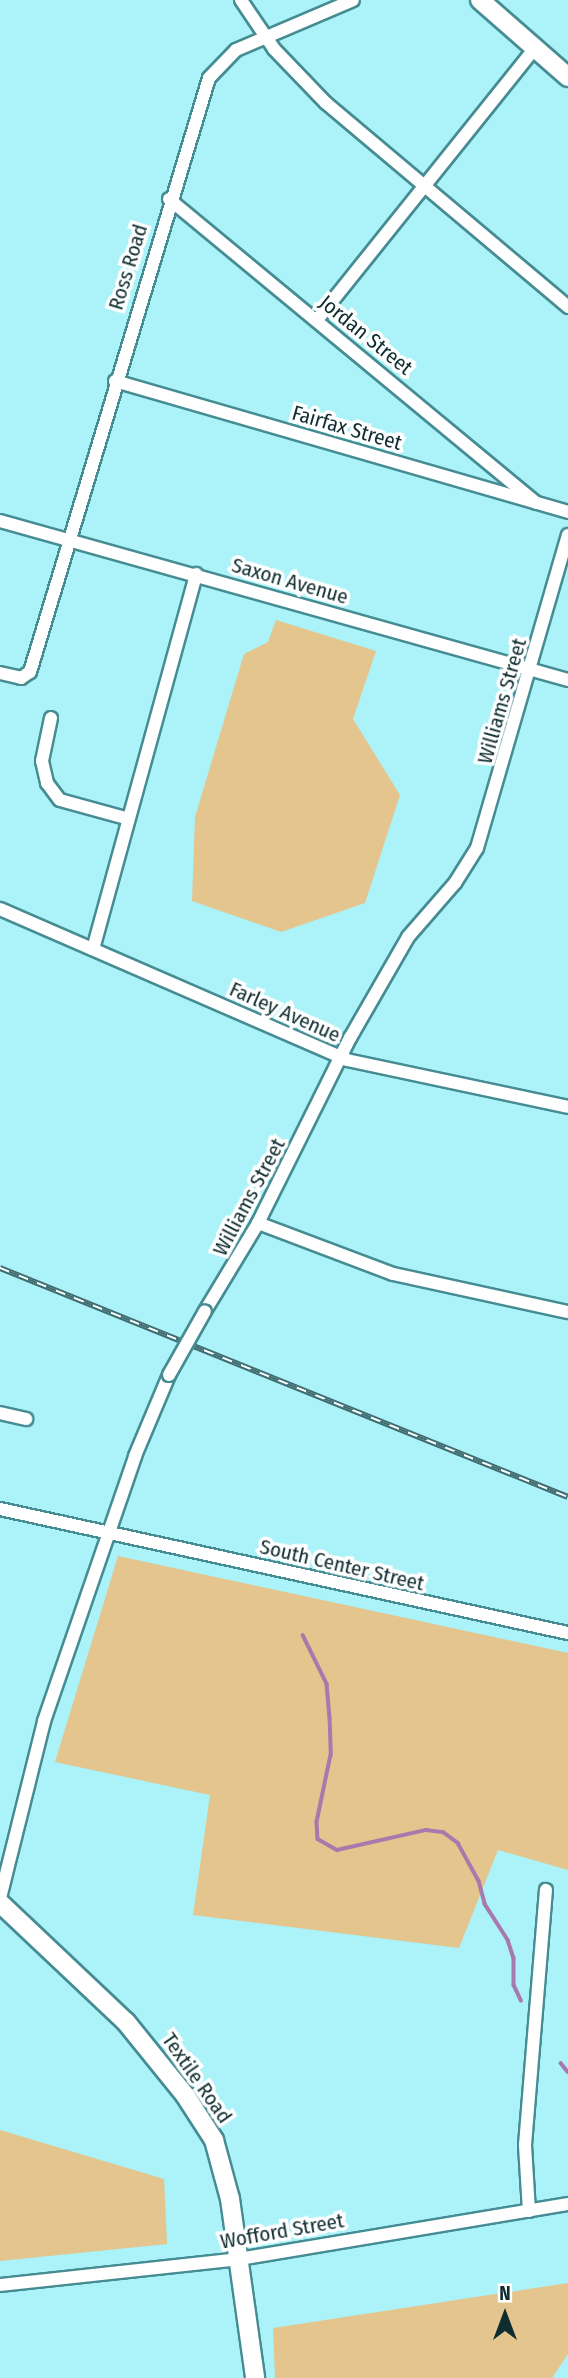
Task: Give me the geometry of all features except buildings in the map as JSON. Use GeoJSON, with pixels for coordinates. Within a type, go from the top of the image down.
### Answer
{"type":"FeatureCollection","features":[{"type":"Feature","properties":{"kind":"street"},"geometry":{"type":"LineString","coordinates":[[241,0],[266,36],[326,103],[427,185],[568,307]]}},
{"type":"Feature","properties":{"kind":"street","name":"Ross Road"},"geometry":{"type":"LineString","coordinates":[[0,673],[21,678],[30,672],[169,199],[209,78],[225,58],[266,36],[353,0]]}},
{"type":"Feature","properties":{"kind":"street"},"geometry":{"type":"LineString","coordinates":[[480,0],[568,77]]}},
{"type":"Feature","properties":{"kind":"street"},"geometry":{"type":"LineString","coordinates":[[317,320],[534,49]]}},
{"type":"Feature","properties":{"kind":"street","name":"Jordan Street"},"geometry":{"type":"LineString","coordinates":[[169,199],[536,503]]}},
{"type":"Feature","properties":{"kind":"street","name":"Fairfax Street"},"geometry":{"type":"LineString","coordinates":[[115,381],[568,512]]}},
{"type":"Feature","properties":{"kind":"street","name":"Saxon Avenue"},"geometry":{"type":"LineString","coordinates":[[0,521],[568,680]]}},
{"type":"Feature","properties":{"kind":"street","name":"Williams Street"},"geometry":{"type":"LineString","coordinates":[[0,1900],[44,1721],[108,1534],[169,1375],[258,1223],[340,1057],[414,928],[455,883],[477,848],[532,669],[568,535]]}},
{"type":"Feature","properties":{"kind":"street"},"geometry":{"type":"LineString","coordinates":[[93,949],[126,818],[196,574]]}},
{"type":"Feature","properties":{"kind":"street"},"geometry":{"type":"LineString","coordinates":[[51,718],[42,761],[47,783],[61,800],[126,818]]}},
{"type":"Feature","properties":{"kind":"street","name":"Farley Avenue"},"geometry":{"type":"LineString","coordinates":[[0,909],[340,1057],[568,1107]]}},
{"type":"Feature","properties":{"kind":"street"},"geometry":{"type":"LineString","coordinates":[[258,1223],[393,1274],[568,1312]]}},
{"type":"Feature","properties":{"kind":"street"},"geometry":{"type":"LineString","coordinates":[[0,1413],[26,1419]]}},
{"type":"Feature","properties":{"kind":"street","name":"South Center Street"},"geometry":{"type":"LineString","coordinates":[[0,1509],[568,1633]]}},
{"type":"Feature","properties":{"kind":"street"},"geometry":{"type":"LineString","coordinates":[[528,2211],[525,2145],[546,1890]]}},
{"type":"Feature","properties":{"kind":"street","name":"Textile Road"},"geometry":{"type":"LineString","coordinates":[[0,1900],[113,2007],[197,2113],[220,2155],[239,2259],[255,2378]]}},
{"type":"Feature","properties":{"kind":"street","name":"Wofford Street"},"geometry":{"type":"LineString","coordinates":[[0,2285],[239,2259],[568,2204]]}},
{"type":"Feature","properties":{"kind":"shaded area"},"geometry":{"type":"Polygon","coordinates":[[[276,620],[376,651],[353,719],[400,795],[365,903],[281,932],[192,901],[195,817],[244,654],[268,642],[276,620]]]}},
{"type":"Feature","properties":{"kind":"shaded area"},"geometry":{"type":"Polygon","coordinates":[[[118,1556],[568,1653],[568,1870],[498,1850],[459,1948],[193,1915],[210,1795],[55,1762],[118,1556]]]}},
{"type":"Feature","properties":{"kind":"shaded area"},"geometry":{"type":"Polygon","coordinates":[[[0,2130],[164,2179],[167,2244],[0,2261],[0,2130]]]}},
{"type":"Feature","properties":{"kind":"shaded area"},"geometry":{"type":"Polygon","coordinates":[[[568,2283],[568,2354],[552,2378],[275,2378],[273,2328],[568,2283]]]}},
{"type":"Feature","properties":{"kind":"waterway"},"geometry":{"type":"LineString","coordinates":[[303,1635],[327,1684],[330,1717],[331,1755],[317,1822],[318,1839],[337,1850],[426,1830],[443,1832],[458,1843],[479,1881],[485,1904],[508,1940],[514,1958],[514,1985],[521,2000]]}},
{"type":"Feature","properties":{"kind":"waterway"},"geometry":{"type":"LineString","coordinates":[[561,2063],[568,2072]]}},
{"type":"Feature","properties":{"kind":"railway"},"geometry":{"type":"LineString","coordinates":[[0,1268],[568,1497]]}}]}
